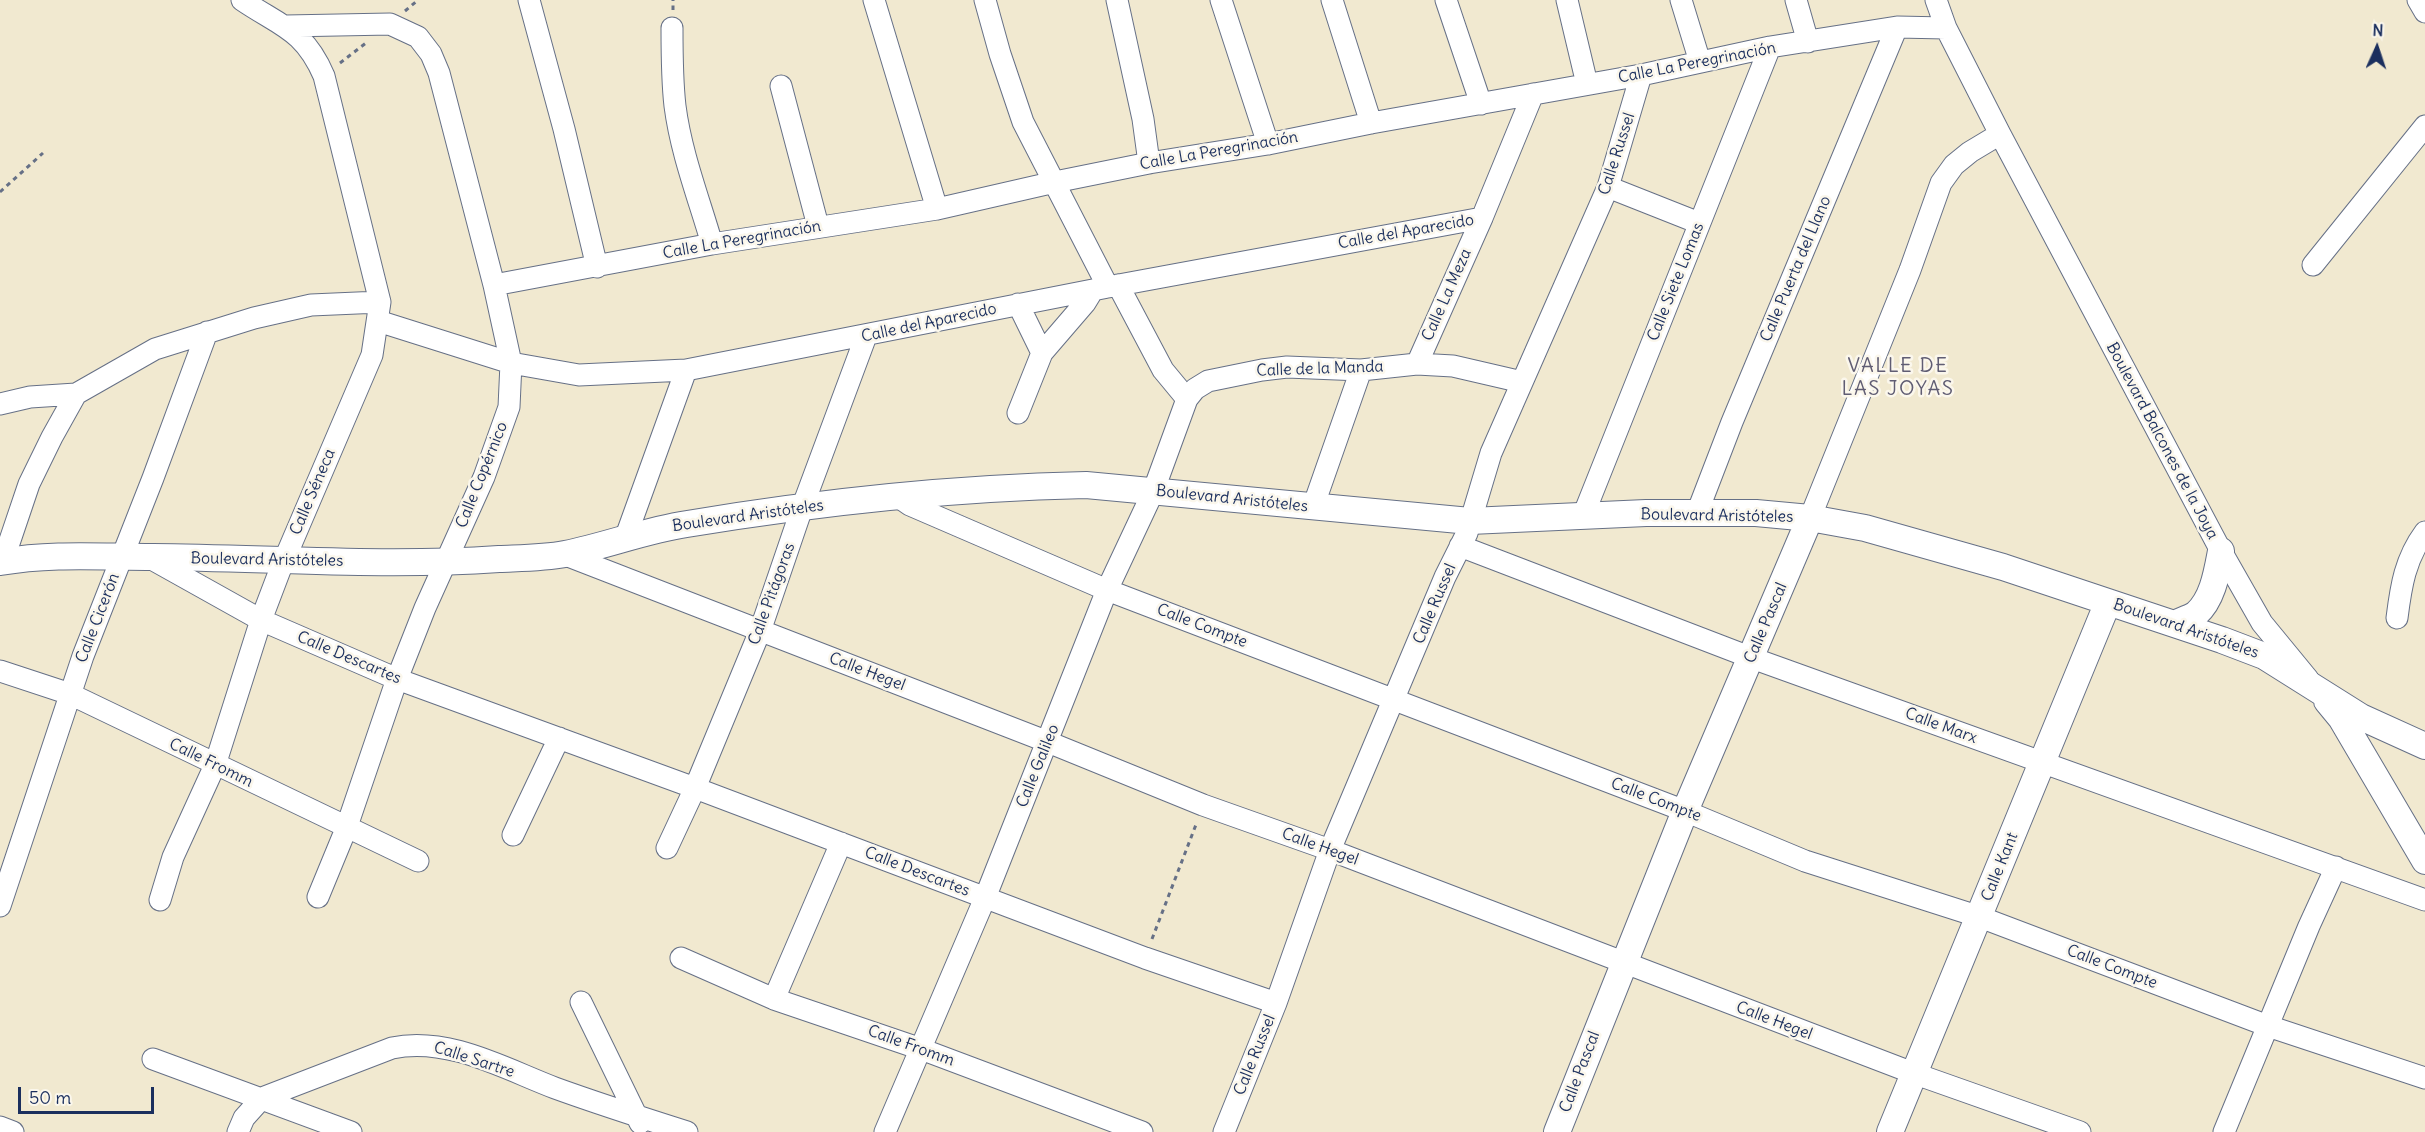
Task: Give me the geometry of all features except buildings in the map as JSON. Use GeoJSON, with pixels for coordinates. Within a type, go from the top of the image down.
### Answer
{"type":"FeatureCollection","features":[{"type":"Feature","properties":{"kind":"street","name":"Calle Séneca"},"geometry":{"type":"LineString","coordinates":[[160,900],[173,857],[215,765],[261,620],[284,560],[372,355],[379,311],[324,76],[310,48],[286,26],[242,0]]}},
{"type":"Feature","properties":{"kind":"street"},"geometry":{"type":"LineString","coordinates":[[529,0],[564,129],[597,267]]}},
{"type":"Feature","properties":{"kind":"street"},"geometry":{"type":"LineString","coordinates":[[874,0],[937,209]]}},
{"type":"Feature","properties":{"kind":"street"},"geometry":{"type":"LineString","coordinates":[[985,0],[1023,122],[1107,287],[1162,370],[1187,399]]}},
{"type":"Feature","properties":{"kind":"street"},"geometry":{"type":"LineString","coordinates":[[1117,0],[1143,118],[1149,163]]}},
{"type":"Feature","properties":{"kind":"street"},"geometry":{"type":"LineString","coordinates":[[1221,0],[1268,144]]}},
{"type":"Feature","properties":{"kind":"street"},"geometry":{"type":"LineString","coordinates":[[1332,0],[1371,123]]}},
{"type":"Feature","properties":{"kind":"street"},"geometry":{"type":"LineString","coordinates":[[1446,0],[1481,104]]}},
{"type":"Feature","properties":{"kind":"street"},"geometry":{"type":"LineString","coordinates":[[1567,0],[1587,84]]}},
{"type":"Feature","properties":{"kind":"street"},"geometry":{"type":"LineString","coordinates":[[1681,0],[1700,62]]}},
{"type":"Feature","properties":{"kind":"street"},"geometry":{"type":"LineString","coordinates":[[1796,0],[1809,42]]}},
{"type":"Feature","properties":{"kind":"street","name":"Boulevard Balcones de la Joya"},"geometry":{"type":"LineString","coordinates":[[1936,0],[1946,28],[2000,134],[2221,551],[2262,623],[2341,718],[2425,861]]}},
{"type":"Feature","properties":{"kind":"street"},"geometry":{"type":"LineString","coordinates":[[2418,0],[2425,12]]}},
{"type":"Feature","properties":{"kind":"street","name":"Calle Copérnico"},"geometry":{"type":"LineString","coordinates":[[286,26],[390,24],[418,37],[431,54],[439,74],[494,285],[511,363],[509,407],[498,444],[397,679],[346,828],[318,897]]}},
{"type":"Feature","properties":{"kind":"street","name":"Calle La Peregrinación"},"geometry":{"type":"LineString","coordinates":[[494,285],[712,244],[937,209],[1149,163],[1268,144],[1371,123],[1641,75],[1770,47],[1897,27],[1946,28]]}},
{"type":"Feature","properties":{"kind":"street","name":"Calle Puerta del Llano"},"geometry":{"type":"LineString","coordinates":[[1697,513],[1732,422],[1897,27]]}},
{"type":"Feature","properties":{"kind":"street"},"geometry":{"type":"LineString","coordinates":[[672,28],[671,66],[675,108],[684,150],[712,244]]}},
{"type":"Feature","properties":{"kind":"street","name":"Calle Siete Lomas"},"geometry":{"type":"LineString","coordinates":[[1583,516],[1770,47]]}},
{"type":"Feature","properties":{"kind":"street","name":"Calle Russel"},"geometry":{"type":"LineString","coordinates":[[1224,1132],[1276,1003],[1330,850],[1470,521],[1491,453],[1608,187],[1641,75]]}},
{"type":"Feature","properties":{"kind":"street"},"geometry":{"type":"LineString","coordinates":[[782,86],[818,226]]}},
{"type":"Feature","properties":{"kind":"street","name":"Calle La Meza"},"geometry":{"type":"LineString","coordinates":[[1417,364],[1482,218],[1533,94]]}},
{"type":"Feature","properties":{"kind":"street"},"geometry":{"type":"LineString","coordinates":[[2313,265],[2425,126]]}},
{"type":"Feature","properties":{"kind":"street","name":"Calle Pascal"},"geometry":{"type":"LineString","coordinates":[[1557,1132],[1685,811],[1810,518],[1910,270],[1941,183],[1954,165],[1970,152],[2000,134]]}},
{"type":"Feature","properties":{"kind":"street"},"geometry":{"type":"LineString","coordinates":[[1608,187],[1699,223]]}},
{"type":"Feature","properties":{"kind":"street","name":"Calle del Aparecido"},"geometry":{"type":"LineString","coordinates":[[379,311],[511,363],[579,375],[686,370],[1107,287],[1482,218]]}},
{"type":"Feature","properties":{"kind":"street"},"geometry":{"type":"LineString","coordinates":[[1018,413],[1042,354],[1085,303],[1107,287]]}},
{"type":"Feature","properties":{"kind":"street"},"geometry":{"type":"LineString","coordinates":[[1018,304],[1042,354]]}},
{"type":"Feature","properties":{"kind":"street"},"geometry":{"type":"LineString","coordinates":[[0,404],[30,398],[76,394],[155,349],[266,315],[311,305],[379,311]]}},
{"type":"Feature","properties":{"kind":"street","name":"Calle Cicerón"},"geometry":{"type":"LineString","coordinates":[[0,906],[70,694],[207,332]]}},
{"type":"Feature","properties":{"kind":"street","name":"Calle Pitágoras"},"geometry":{"type":"LineString","coordinates":[[667,848],[695,788],[760,631],[802,508],[866,336]]}},
{"type":"Feature","properties":{"kind":"street","name":"Calle de la Manda"},"geometry":{"type":"LineString","coordinates":[[1187,399],[1195,388],[1208,381],[1287,367],[1361,370],[1417,364],[1453,366],[1522,382]]}},
{"type":"Feature","properties":{"kind":"street"},"geometry":{"type":"LineString","coordinates":[[625,539],[686,370]]}},
{"type":"Feature","properties":{"kind":"street"},"geometry":{"type":"LineString","coordinates":[[1313,507],[1361,370]]}},
{"type":"Feature","properties":{"kind":"street"},"geometry":{"type":"LineString","coordinates":[[2,561],[33,476],[51,437],[76,394]]}},
{"type":"Feature","properties":{"kind":"street","name":"Calle Galileo"},"geometry":{"type":"LineString","coordinates":[[885,1132],[985,898],[1107,590],[1153,492],[1187,399]]}},
{"type":"Feature","properties":{"kind":"street","name":"Boulevard Aristóteles"},"geometry":{"type":"LineString","coordinates":[[2,561],[42,556],[121,556],[446,562],[563,554],[674,526],[897,496],[1026,486],[1086,485],[1470,521],[1583,516],[1756,513],[1810,518],[1865,528],[2003,567],[2174,624],[2264,656],[2361,717],[2425,746]]}},
{"type":"Feature","properties":{"kind":"street","name":"Calle Compte"},"geometry":{"type":"LineString","coordinates":[[897,496],[910,505],[1107,590],[1394,698],[1685,811],[1805,861],[1980,916],[2268,1026],[2425,1078]]}},
{"type":"Feature","properties":{"kind":"street"},"geometry":{"type":"LineString","coordinates":[[2397,618],[2402,580],[2408,560],[2425,532]]}},
{"type":"Feature","properties":{"kind":"street","name":"Calle Marx"},"geometry":{"type":"LineString","coordinates":[[1460,546],[1752,658],[2425,900]]}},
{"type":"Feature","properties":{"kind":"street"},"geometry":{"type":"LineString","coordinates":[[2174,624],[2196,614],[2206,599],[2217,576],[2221,551]]}},
{"type":"Feature","properties":{"kind":"street","name":"Calle Hegel"},"geometry":{"type":"LineString","coordinates":[[563,554],[1048,742],[1203,805],[1330,850],[1913,1073],[2080,1132]]}},
{"type":"Feature","properties":{"kind":"street","name":"Calle Descartes"},"geometry":{"type":"LineString","coordinates":[[150,557],[261,620],[397,679],[695,788],[1145,958],[1276,1003]]}},
{"type":"Feature","properties":{"kind":"street","name":"Calle Kant"},"geometry":{"type":"LineString","coordinates":[[1890,1132],[2108,602]]}},
{"type":"Feature","properties":{"kind":"street","name":"Calle Fromm"},"geometry":{"type":"LineString","coordinates":[[0,671],[70,694],[418,861]]}},
{"type":"Feature","properties":{"kind":"street"},"geometry":{"type":"LineString","coordinates":[[513,835],[559,738]]}},
{"type":"Feature","properties":{"kind":"street"},"geometry":{"type":"LineString","coordinates":[[774,999],[841,843]]}},
{"type":"Feature","properties":{"kind":"street"},"geometry":{"type":"LineString","coordinates":[[2224,1132],[2336,867]]}},
{"type":"Feature","properties":{"kind":"street","name":"Calle Fromm"},"geometry":{"type":"LineString","coordinates":[[681,958],[774,999],[921,1049],[1142,1132]]}},
{"type":"Feature","properties":{"kind":"street"},"geometry":{"type":"LineString","coordinates":[[581,1002],[641,1124]]}},
{"type":"Feature","properties":{"kind":"street","name":"Calle Sartre"},"geometry":{"type":"LineString","coordinates":[[262,1098],[392,1048],[411,1044],[433,1045],[465,1054],[641,1124],[687,1132]]}},
{"type":"Feature","properties":{"kind":"street"},"geometry":{"type":"LineString","coordinates":[[153,1059],[351,1132]]}},
{"type":"Feature","properties":{"kind":"street"},"geometry":{"type":"LineString","coordinates":[[238,1132],[244,1118],[262,1098]]}},
{"type":"Feature","properties":{"kind":"street"},"geometry":{"type":"LineString","coordinates":[[0,1127],[13,1132]]}},
{"type":"Feature","properties":{"kind":"path"},"geometry":{"type":"LineString","coordinates":[[0,192],[43,153]]}},
{"type":"Feature","properties":{"kind":"path"},"geometry":{"type":"LineString","coordinates":[[1145,958],[1203,805]]}},
{"type":"Feature","properties":{"kind":"district","name":"VALLE DE LAS JOYAS"},"geometry":{"type":"Point","coordinates":[1898,378]}}]}
